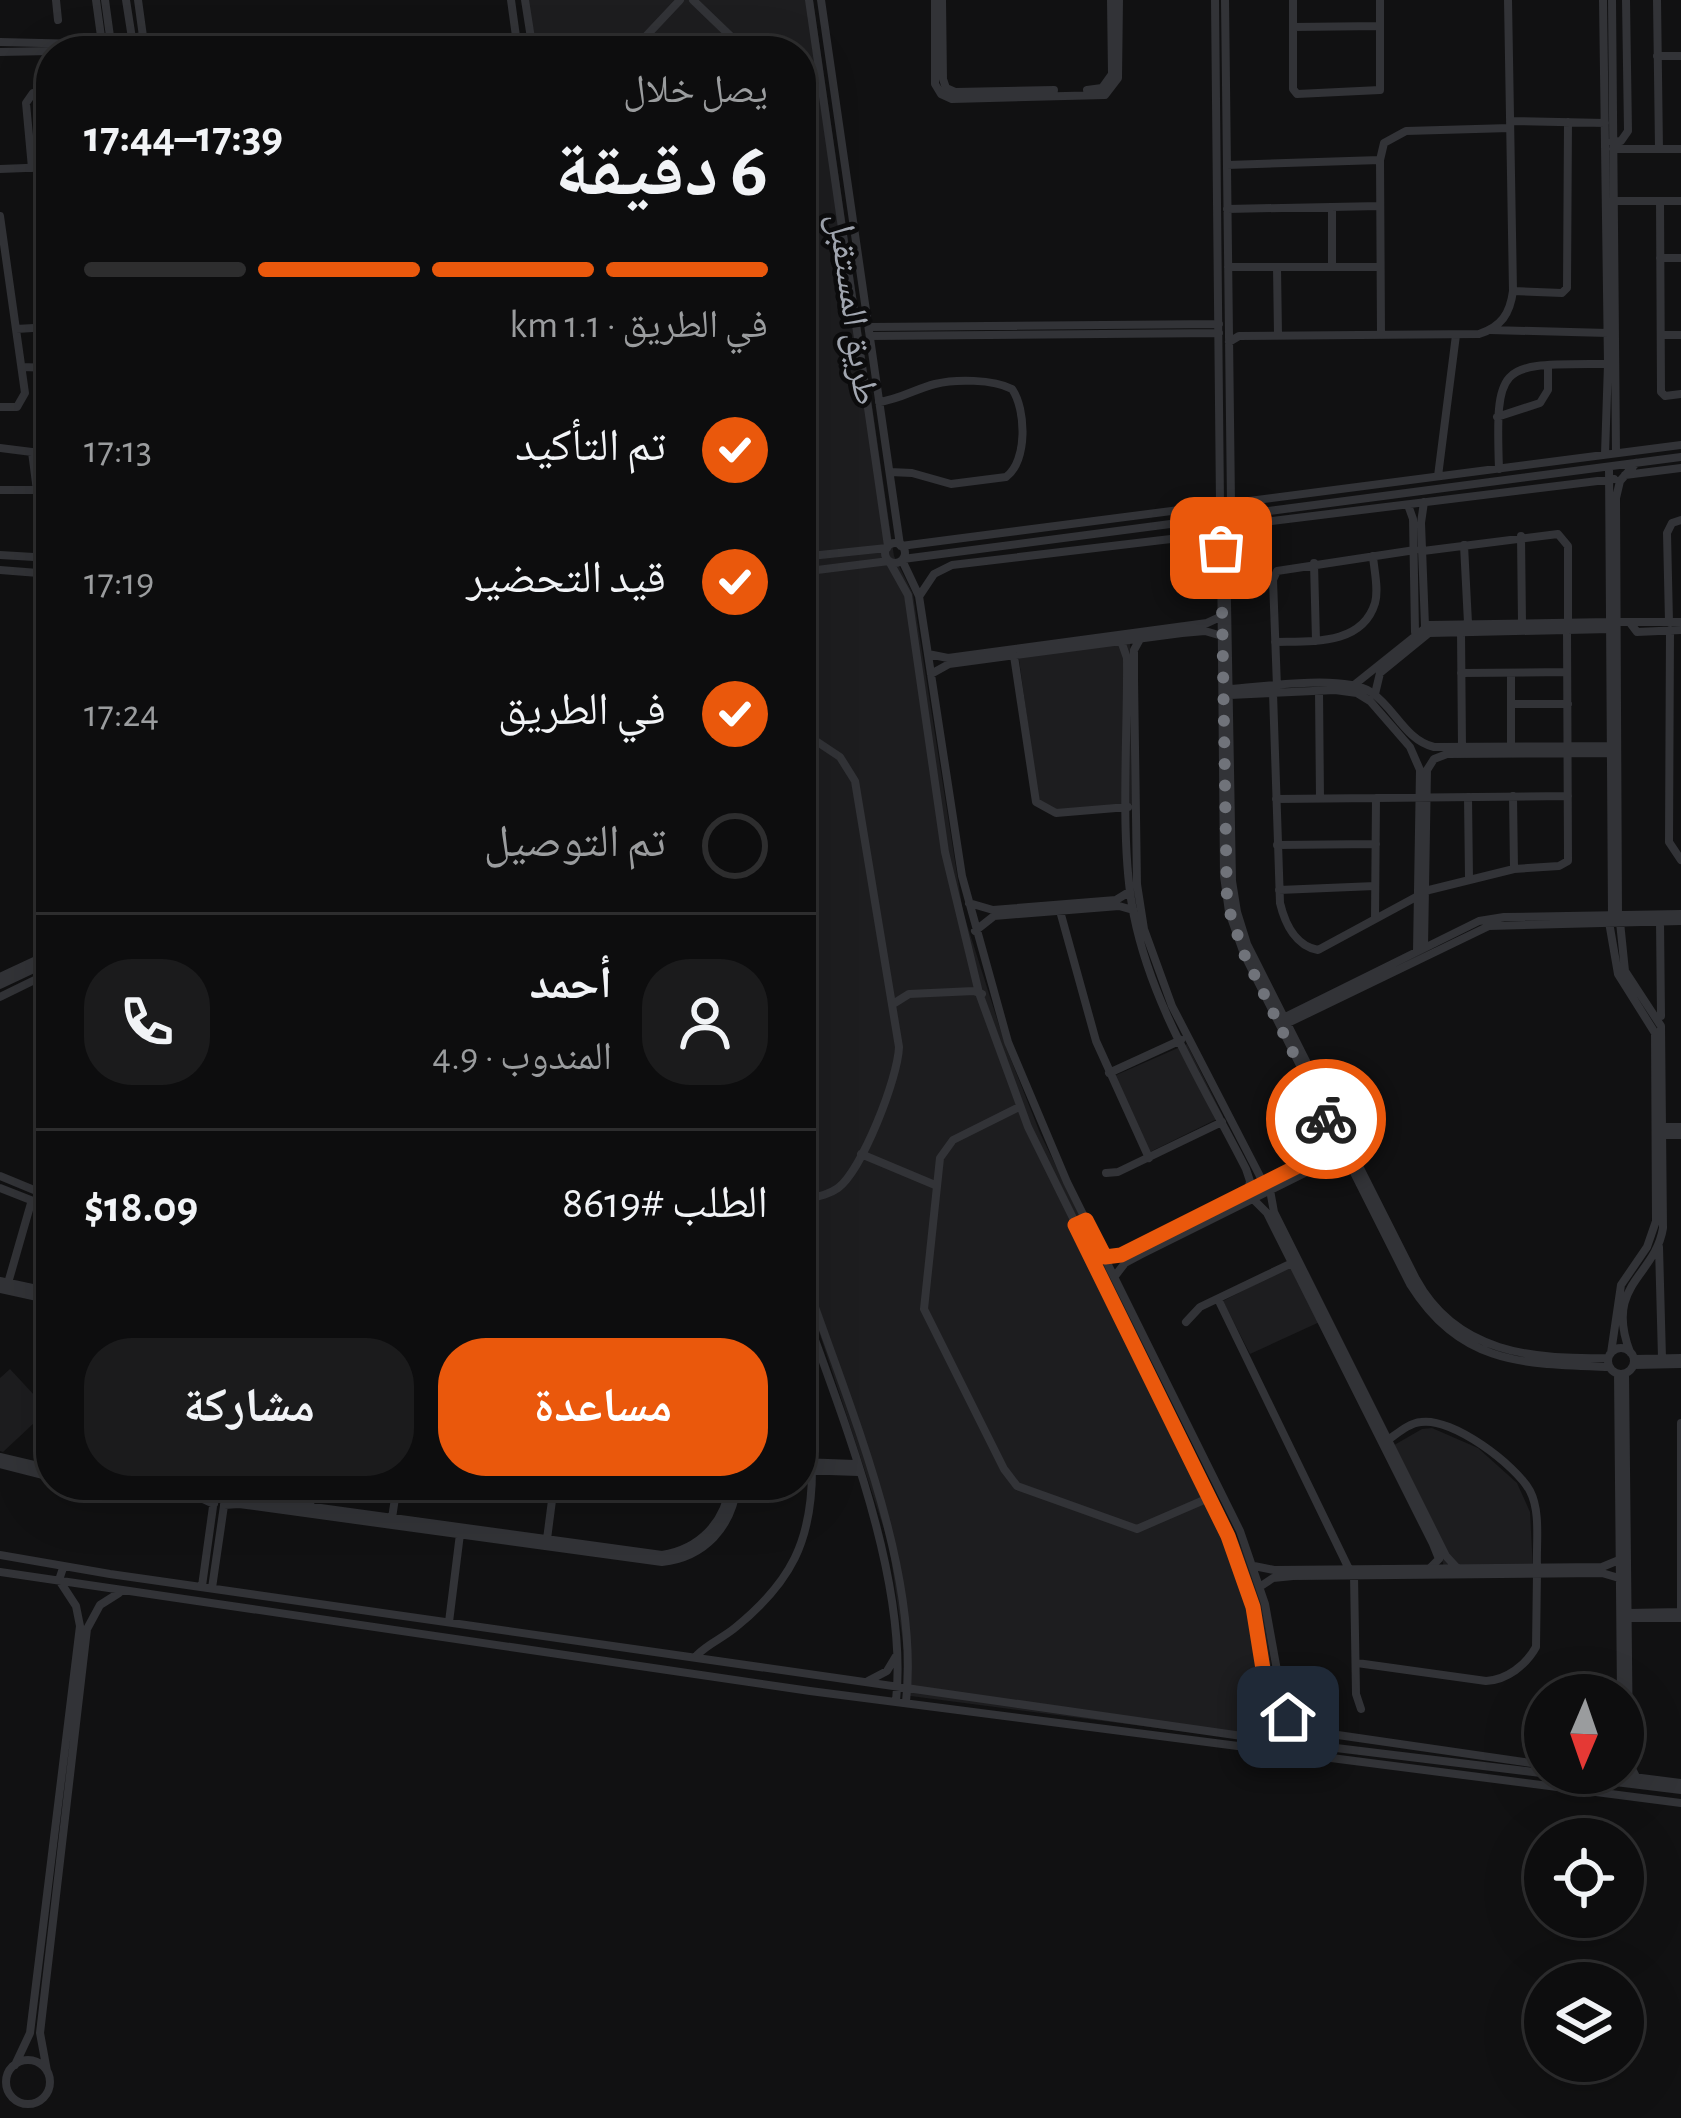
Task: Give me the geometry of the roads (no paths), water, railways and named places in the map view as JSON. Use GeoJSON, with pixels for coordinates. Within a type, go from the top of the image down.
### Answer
{"type":"FeatureCollection","features":[{"type":"Feature","properties":{"kind":"street"},"geometry":{"type":"LineString","coordinates":[[56,0],[58,20]]}},
{"type":"Feature","properties":{"kind":"street"},"geometry":{"type":"LineString","coordinates":[[100,0],[105,36]]}},
{"type":"Feature","properties":{"kind":"street"},"geometry":{"type":"LineString","coordinates":[[126,0],[132,36]]}},
{"type":"Feature","properties":{"kind":"street"},"geometry":{"type":"LineString","coordinates":[[138,0],[143,36]]}},
{"type":"Feature","properties":{"kind":"street"},"geometry":{"type":"LineString","coordinates":[[511,0],[516,36]]}},
{"type":"Feature","properties":{"kind":"street"},"geometry":{"type":"LineString","coordinates":[[525,0],[530,36]]}},
{"type":"Feature","properties":{"kind":"street"},"geometry":{"type":"LineString","coordinates":[[646,36],[680,0]]}},
{"type":"Feature","properties":{"kind":"street"},"geometry":{"type":"LineString","coordinates":[[693,0],[730,36]]}},
{"type":"Feature","properties":{"kind":"street","name":"طريق المستقبل"},"geometry":{"type":"LineString","coordinates":[[809,0],[814,36]]}},
{"type":"Feature","properties":{"kind":"street","name":"طريق المستقبل"},"geometry":{"type":"LineString","coordinates":[[820,0],[902,560],[919,596],[974,932],[1031,1102],[1254,1566],[1281,1697]]}},
{"type":"Feature","properties":{"kind":"street"},"geometry":{"type":"LineString","coordinates":[[939,0],[935,83],[941,94],[952,99],[1013,94],[1086,93],[1097,97],[1112,91],[1118,78],[1115,0]]}},
{"type":"Feature","properties":{"kind":"street"},"geometry":{"type":"LineString","coordinates":[[1215,0],[1226,504]]}},
{"type":"Feature","properties":{"kind":"street"},"geometry":{"type":"LineString","coordinates":[[1224,377],[1229,342],[1223,329],[1228,267],[1221,133],[1225,0]]}},
{"type":"Feature","properties":{"kind":"street"},"geometry":{"type":"LineString","coordinates":[[1293,0],[1293,89],[1297,94],[1380,90],[1380,0]]}},
{"type":"Feature","properties":{"kind":"street"},"geometry":{"type":"LineString","coordinates":[[1490,330],[1506,315],[1513,291],[1508,0]]}},
{"type":"Feature","properties":{"kind":"street"},"geometry":{"type":"LineString","coordinates":[[1605,455],[1611,423],[1614,201],[1607,0]]}},
{"type":"Feature","properties":{"kind":"street"},"geometry":{"type":"LineString","coordinates":[[1612,146],[1628,130],[1626,0]]}},
{"type":"Feature","properties":{"kind":"street"},"geometry":{"type":"LineString","coordinates":[[1657,0],[1659,149]]}},
{"type":"Feature","properties":{"kind":"street"},"geometry":{"type":"LineString","coordinates":[[1293,27],[1380,26]]}},
{"type":"Feature","properties":{"kind":"street"},"geometry":{"type":"LineString","coordinates":[[0,42],[36,43]]}},
{"type":"Feature","properties":{"kind":"street","name":"طريق المستقبل"},"geometry":{"type":"LineString","coordinates":[[816,48],[889,561],[908,595],[940,825],[977,991],[1019,1107],[1210,1497],[1249,1590],[1270,1740]]}},
{"type":"Feature","properties":{"kind":"street"},"geometry":{"type":"LineString","coordinates":[[0,52],[36,51]]}},
{"type":"Feature","properties":{"kind":"street"},"geometry":{"type":"LineString","coordinates":[[1658,56],[1681,56]]}},
{"type":"Feature","properties":{"kind":"street"},"geometry":{"type":"LineString","coordinates":[[32,168],[26,103],[36,93]]}},
{"type":"Feature","properties":{"kind":"street"},"geometry":{"type":"LineString","coordinates":[[1608,100],[1608,364],[1616,453]]}},
{"type":"Feature","properties":{"kind":"street"},"geometry":{"type":"LineString","coordinates":[[1513,291],[1562,293],[1567,288],[1568,122]]}},
{"type":"Feature","properties":{"kind":"street"},"geometry":{"type":"LineString","coordinates":[[1381,334],[1379,160],[1387,140],[1402,131],[1605,123]]}},
{"type":"Feature","properties":{"kind":"street"},"geometry":{"type":"LineString","coordinates":[[1612,146],[1681,149]]}},
{"type":"Feature","properties":{"kind":"street"},"geometry":{"type":"LineString","coordinates":[[1226,165],[1379,160]]}},
{"type":"Feature","properties":{"kind":"street"},"geometry":{"type":"LineString","coordinates":[[0,169],[36,168]]}},
{"type":"Feature","properties":{"kind":"street"},"geometry":{"type":"LineString","coordinates":[[1614,201],[1681,200]]}},
{"type":"Feature","properties":{"kind":"street"},"geometry":{"type":"LineString","coordinates":[[1660,201],[1662,394],[1681,394]]}},
{"type":"Feature","properties":{"kind":"street"},"geometry":{"type":"LineString","coordinates":[[1227,208],[1380,206]]}},
{"type":"Feature","properties":{"kind":"street"},"geometry":{"type":"LineString","coordinates":[[1332,207],[1332,267]]}},
{"type":"Feature","properties":{"kind":"street"},"geometry":{"type":"LineString","coordinates":[[0,216],[22,367],[22,402],[0,407]]}},
{"type":"Feature","properties":{"kind":"street"},"geometry":{"type":"LineString","coordinates":[[1660,258],[1681,258]]}},
{"type":"Feature","properties":{"kind":"street"},"geometry":{"type":"LineString","coordinates":[[1228,267],[1380,267]]}},
{"type":"Feature","properties":{"kind":"street"},"geometry":{"type":"LineString","coordinates":[[1277,267],[1278,335]]}},
{"type":"Feature","properties":{"kind":"street"},"geometry":{"type":"LineString","coordinates":[[16,328],[36,327]]}},
{"type":"Feature","properties":{"kind":"street"},"geometry":{"type":"LineString","coordinates":[[870,332],[1608,333]]}},
{"type":"Feature","properties":{"kind":"street"},"geometry":{"type":"LineString","coordinates":[[1448,488],[1443,476],[1456,335]]}},
{"type":"Feature","properties":{"kind":"street"},"geometry":{"type":"LineString","coordinates":[[1661,335],[1681,335]]}},
{"type":"Feature","properties":{"kind":"street"},"geometry":{"type":"LineString","coordinates":[[1229,342],[1239,336]]}},
{"type":"Feature","properties":{"kind":"street"},"geometry":{"type":"LineString","coordinates":[[1499,469],[1498,398],[1509,377],[1530,365],[1608,364]]}},
{"type":"Feature","properties":{"kind":"street"},"geometry":{"type":"LineString","coordinates":[[1497,417],[1540,404],[1548,390],[1549,365]]}},
{"type":"Feature","properties":{"kind":"street"},"geometry":{"type":"LineString","coordinates":[[22,367],[36,367]]}},
{"type":"Feature","properties":{"kind":"street"},"geometry":{"type":"LineString","coordinates":[[879,402],[941,382],[995,383],[1012,389],[1020,404],[1020,457],[1014,472],[951,484],[890,472]]}},
{"type":"Feature","properties":{"kind":"street"},"geometry":{"type":"LineString","coordinates":[[816,555],[1681,445]]}},
{"type":"Feature","properties":{"kind":"street"},"geometry":{"type":"LineString","coordinates":[[0,448],[32,452],[36,478]]}},
{"type":"Feature","properties":{"kind":"street"},"geometry":{"type":"LineString","coordinates":[[816,570],[1681,457]]}},
{"type":"Feature","properties":{"kind":"street"},"geometry":{"type":"LineString","coordinates":[[919,596],[934,574],[952,565],[1215,534],[1406,504],[1613,482],[1636,463]]}},
{"type":"Feature","properties":{"kind":"street"},"geometry":{"type":"LineString","coordinates":[[1609,467],[1613,482],[1615,918],[1625,971],[1661,1026]]}},
{"type":"Feature","properties":{"kind":"street"},"geometry":{"type":"LineString","coordinates":[[1624,475],[1681,468]]}},
{"type":"Feature","properties":{"kind":"street"},"geometry":{"type":"LineString","coordinates":[[0,490],[36,491]]}},
{"type":"Feature","properties":{"kind":"street"},"geometry":{"type":"LineString","coordinates":[[1415,633],[1417,515],[1424,502]]}},
{"type":"Feature","properties":{"kind":"street"},"geometry":{"type":"LineString","coordinates":[[1406,504],[1417,515]]}},
{"type":"Feature","properties":{"kind":"street"},"geometry":{"type":"LineString","coordinates":[[883,512],[895,510]]}},
{"type":"Feature","properties":{"kind":"street"},"geometry":{"type":"LineString","coordinates":[[1227,761],[1229,531],[1240,515]]}},
{"type":"Feature","properties":{"kind":"street"},"geometry":{"type":"LineString","coordinates":[[1205,520],[1221,548],[1233,892],[1248,953],[1346,1158],[1398,1252],[1431,1302],[1450,1322],[1479,1340],[1532,1358],[1614,1365],[1632,1358],[1681,1361]]}},
{"type":"Feature","properties":{"kind":"street"},"geometry":{"type":"LineString","coordinates":[[1681,520],[1667,530],[1670,848],[1681,860]]}},
{"type":"Feature","properties":{"kind":"street"},"geometry":{"type":"LineString","coordinates":[[1554,533],[1566,542],[1569,856],[1566,863],[1514,868],[1422,894],[1324,948],[1312,950],[1287,925],[1279,890],[1274,575],[1282,568],[1464,544],[1554,533]]}},
{"type":"Feature","properties":{"kind":"street"},"geometry":{"type":"LineString","coordinates":[[1521,536],[1522,623]]}},
{"type":"Feature","properties":{"kind":"street"},"geometry":{"type":"LineString","coordinates":[[1462,747],[1464,544]]}},
{"type":"Feature","properties":{"kind":"street"},"geometry":{"type":"LineString","coordinates":[[0,555],[36,557]]}},
{"type":"Feature","properties":{"kind":"street"},"geometry":{"type":"LineString","coordinates":[[1276,642],[1342,638],[1370,613],[1376,594],[1373,556]]}},
{"type":"Feature","properties":{"kind":"street"},"geometry":{"type":"LineString","coordinates":[[1314,563],[1316,641]]}},
{"type":"Feature","properties":{"kind":"street"},"geometry":{"type":"LineString","coordinates":[[0,571],[36,573]]}},
{"type":"Feature","properties":{"kind":"street"},"geometry":{"type":"LineString","coordinates":[[1419,589],[1425,626]]}},
{"type":"Feature","properties":{"kind":"street"},"geometry":{"type":"LineString","coordinates":[[927,654],[948,661],[1014,656],[1140,639],[1202,627],[1222,616]]}},
{"type":"Feature","properties":{"kind":"street"},"geometry":{"type":"LineString","coordinates":[[1375,696],[1380,673],[1433,632],[1522,623],[1567,626]]}},
{"type":"Feature","properties":{"kind":"street"},"geometry":{"type":"LineString","coordinates":[[1230,692],[1354,685],[1425,626],[1681,626]]}},
{"type":"Feature","properties":{"kind":"street"},"geometry":{"type":"LineString","coordinates":[[930,675],[948,661],[1202,627],[1222,636]]}},
{"type":"Feature","properties":{"kind":"street"},"geometry":{"type":"LineString","coordinates":[[1140,639],[1130,658],[1130,891],[1151,978],[1248,1167],[1251,1196],[1272,1216],[1388,1440],[1436,1543],[1438,1559],[1430,1568]]}},
{"type":"Feature","properties":{"kind":"street"},"geometry":{"type":"LineString","coordinates":[[1120,641],[1130,658],[1138,899],[1152,958],[1181,1040],[1248,1167],[1267,1187],[1272,1216],[1292,1263],[1436,1543],[1457,1568]]}},
{"type":"Feature","properties":{"kind":"street"},"geometry":{"type":"LineString","coordinates":[[1014,656],[1036,802],[1056,813],[1128,808]]}},
{"type":"Feature","properties":{"kind":"street"},"geometry":{"type":"LineString","coordinates":[[1461,674],[1567,672]]}},
{"type":"Feature","properties":{"kind":"street"},"geometry":{"type":"LineString","coordinates":[[1511,673],[1511,747]]}},
{"type":"Feature","properties":{"kind":"street"},"geometry":{"type":"LineString","coordinates":[[1669,677],[1681,677]]}},
{"type":"Feature","properties":{"kind":"street"},"geometry":{"type":"LineString","coordinates":[[1354,685],[1375,696],[1422,744],[1568,750]]}},
{"type":"Feature","properties":{"kind":"street"},"geometry":{"type":"LineString","coordinates":[[1275,690],[1350,691],[1375,706],[1416,755],[1423,797]]}},
{"type":"Feature","properties":{"kind":"street"},"geometry":{"type":"LineString","coordinates":[[1318,691],[1320,798]]}},
{"type":"Feature","properties":{"kind":"street"},"geometry":{"type":"LineString","coordinates":[[1615,693],[1612,750],[1618,974],[1654,1029],[1662,1131],[1654,1228],[1621,1285],[1614,1365],[1620,1674]]}},
{"type":"Feature","properties":{"kind":"street"},"geometry":{"type":"LineString","coordinates":[[1511,704],[1568,704]]}},
{"type":"Feature","properties":{"kind":"street"},"geometry":{"type":"LineString","coordinates":[[816,741],[840,757],[855,781],[899,1047],[897,1067],[861,1154],[839,1187],[816,1196]]}},
{"type":"Feature","properties":{"kind":"street"},"geometry":{"type":"LineString","coordinates":[[1421,949],[1423,797],[1428,767],[1440,755],[1612,750]]}},
{"type":"Feature","properties":{"kind":"street"},"geometry":{"type":"LineString","coordinates":[[1669,760],[1681,760]]}},
{"type":"Feature","properties":{"kind":"street"},"geometry":{"type":"LineString","coordinates":[[1513,796],[1514,868]]}},
{"type":"Feature","properties":{"kind":"street"},"geometry":{"type":"LineString","coordinates":[[1276,799],[1568,796]]}},
{"type":"Feature","properties":{"kind":"street"},"geometry":{"type":"LineString","coordinates":[[1468,797],[1469,879]]}},
{"type":"Feature","properties":{"kind":"street"},"geometry":{"type":"LineString","coordinates":[[1376,798],[1376,920]]}},
{"type":"Feature","properties":{"kind":"street"},"geometry":{"type":"LineString","coordinates":[[1669,811],[1681,811]]}},
{"type":"Feature","properties":{"kind":"street"},"geometry":{"type":"LineString","coordinates":[[1277,845],[1376,844]]}},
{"type":"Feature","properties":{"kind":"street"},"geometry":{"type":"LineString","coordinates":[[1279,890],[1376,886]]}},
{"type":"Feature","properties":{"kind":"street"},"geometry":{"type":"LineString","coordinates":[[968,902],[998,912],[1060,911],[1110,904],[1130,891]]}},
{"type":"Feature","properties":{"kind":"street"},"geometry":{"type":"LineString","coordinates":[[974,932],[998,912],[1110,904],[1133,910]]}},
{"type":"Feature","properties":{"kind":"street"},"geometry":{"type":"LineString","coordinates":[[1060,911],[1108,1073],[1149,1158]]}},
{"type":"Feature","properties":{"kind":"street"},"geometry":{"type":"LineString","coordinates":[[1286,1020],[1471,924],[1496,918],[1681,917]]}},
{"type":"Feature","properties":{"kind":"street"},"geometry":{"type":"LineString","coordinates":[[1286,1020],[1481,928],[1681,917]]}},
{"type":"Feature","properties":{"kind":"street"},"geometry":{"type":"LineString","coordinates":[[1660,921],[1662,1358]]}},
{"type":"Feature","properties":{"kind":"street"},"geometry":{"type":"LineString","coordinates":[[1248,953],[1286,1020],[1398,1252]]}},
{"type":"Feature","properties":{"kind":"street"},"geometry":{"type":"LineString","coordinates":[[0,981],[36,964]]}},
{"type":"Feature","properties":{"kind":"street"},"geometry":{"type":"LineString","coordinates":[[0,997],[36,979]]}},
{"type":"Feature","properties":{"kind":"street"},"geometry":{"type":"LineString","coordinates":[[977,991],[989,980]]}},
{"type":"Feature","properties":{"kind":"street"},"geometry":{"type":"LineString","coordinates":[[892,1006],[909,994],[977,991],[995,1000]]}},
{"type":"Feature","properties":{"kind":"street"},"geometry":{"type":"LineString","coordinates":[[1108,1073],[1181,1040]]}},
{"type":"Feature","properties":{"kind":"street"},"geometry":{"type":"LineString","coordinates":[[1019,1107],[953,1140],[940,1158],[924,1309],[1009,1478],[1026,1492],[1137,1529],[1210,1497]]}},
{"type":"Feature","properties":{"kind":"street"},"geometry":{"type":"LineString","coordinates":[[1106,1173],[1112,1175],[1222,1121]]}},
{"type":"Feature","properties":{"kind":"street"},"geometry":{"type":"LineString","coordinates":[[1662,1131],[1681,1131]]}},
{"type":"Feature","properties":{"kind":"street"},"geometry":{"type":"LineString","coordinates":[[1325,1158],[1336,1138]]}},
{"type":"Feature","properties":{"kind":"street"},"geometry":{"type":"LineString","coordinates":[[861,1154],[935,1185]]}},
{"type":"Feature","properties":{"kind":"street"},"geometry":{"type":"LineString","coordinates":[[1115,1277],[1138,1252],[1325,1158],[1346,1158]]}},
{"type":"Feature","properties":{"kind":"street"},"geometry":{"type":"LineString","coordinates":[[0,1176],[36,1191]]}},
{"type":"Feature","properties":{"kind":"street"},"geometry":{"type":"LineString","coordinates":[[0,1188],[36,1204]]}},
{"type":"Feature","properties":{"kind":"street"},"geometry":{"type":"LineString","coordinates":[[31,1203],[3,1284],[36,1292]]}},
{"type":"Feature","properties":{"kind":"street"},"geometry":{"type":"LineString","coordinates":[[1075,1225],[1086,1220]]}},
{"type":"Feature","properties":{"kind":"street"},"geometry":{"type":"LineString","coordinates":[[1632,1358],[1624,1330],[1627,1294],[1659,1246]]}},
{"type":"Feature","properties":{"kind":"street"},"geometry":{"type":"LineString","coordinates":[[1105,1257],[1138,1252]]}},
{"type":"Feature","properties":{"kind":"street"},"geometry":{"type":"LineString","coordinates":[[1186,1322],[1196,1310],[1292,1263]]}},
{"type":"Feature","properties":{"kind":"street"},"geometry":{"type":"LineString","coordinates":[[1218,1299],[1351,1572],[1356,1694],[1361,1709]]}},
{"type":"Feature","properties":{"kind":"street"},"geometry":{"type":"LineString","coordinates":[[816,1313],[893,1547],[907,1634],[901,1702]]}},
{"type":"Feature","properties":{"kind":"street"},"geometry":{"type":"LineString","coordinates":[[1628,1674],[1614,1365],[1622,1348],[1632,1358],[1681,1361]]}},
{"type":"Feature","properties":{"kind":"street"},"geometry":{"type":"LineString","coordinates":[[816,1351],[887,1570],[902,1687]]}},
{"type":"Feature","properties":{"kind":"street"},"geometry":{"type":"LineString","coordinates":[[1357,1663],[1486,1681],[1503,1678],[1536,1647],[1537,1570],[1529,1490],[1465,1434],[1425,1421],[1388,1440]]}},
{"type":"Feature","properties":{"kind":"street"},"geometry":{"type":"LineString","coordinates":[[1628,1616],[1681,1613],[1681,1424]]}},
{"type":"Feature","properties":{"kind":"street"},"geometry":{"type":"LineString","coordinates":[[1194,1464],[1205,1459]]}},
{"type":"Feature","properties":{"kind":"street"},"geometry":{"type":"LineString","coordinates":[[0,1460],[36,1469]]}},
{"type":"Feature","properties":{"kind":"street"},"geometry":{"type":"LineString","coordinates":[[816,1467],[856,1468]]}},
{"type":"Feature","properties":{"kind":"street"},"geometry":{"type":"LineString","coordinates":[[207,1500],[392,1518],[662,1555],[688,1548],[712,1534]]}},
{"type":"Feature","properties":{"kind":"street"},"geometry":{"type":"LineString","coordinates":[[207,1587],[220,1500]]}},
{"type":"Feature","properties":{"kind":"street"},"geometry":{"type":"LineString","coordinates":[[277,1500],[460,1534],[662,1562],[692,1554],[712,1534],[728,1500]]}},
{"type":"Feature","properties":{"kind":"street"},"geometry":{"type":"LineString","coordinates":[[310,1507],[311,1500]]}},
{"type":"Feature","properties":{"kind":"street"},"geometry":{"type":"LineString","coordinates":[[392,1518],[395,1500]]}},
{"type":"Feature","properties":{"kind":"street"},"geometry":{"type":"LineString","coordinates":[[547,1539],[552,1500]]}},
{"type":"Feature","properties":{"kind":"street"},"geometry":{"type":"LineString","coordinates":[[696,1656],[767,1598],[794,1563],[809,1524],[807,1500]]}},
{"type":"Feature","properties":{"kind":"street"},"geometry":{"type":"LineString","coordinates":[[449,1622],[460,1534]]}},
{"type":"Feature","properties":{"kind":"street"},"geometry":{"type":"LineString","coordinates":[[0,1555],[1069,1711],[1094,1720],[1468,1777],[1681,1803]]}},
{"type":"Feature","properties":{"kind":"street"},"geometry":{"type":"LineString","coordinates":[[1593,1570],[1618,1560]]}},
{"type":"Feature","properties":{"kind":"street"},"geometry":{"type":"LineString","coordinates":[[41,1580],[42,1563]]}},
{"type":"Feature","properties":{"kind":"street"},"geometry":{"type":"LineString","coordinates":[[1254,1566],[1293,1572],[1593,1570],[1618,1578]]}},
{"type":"Feature","properties":{"kind":"street"},"geometry":{"type":"LineString","coordinates":[[18,2102],[43,2099],[50,2085],[37,2017],[80,1626],[73,1600],[60,1582],[64,1567]]}},
{"type":"Feature","properties":{"kind":"street"},"geometry":{"type":"LineString","coordinates":[[1351,1572],[1537,1570]]}},
{"type":"Feature","properties":{"kind":"street"},"geometry":{"type":"LineString","coordinates":[[0,1572],[811,1691],[1524,1772]]}},
{"type":"Feature","properties":{"kind":"street"},"geometry":{"type":"LineString","coordinates":[[1261,1586],[1293,1572]]}},
{"type":"Feature","properties":{"kind":"street"},"geometry":{"type":"LineString","coordinates":[[19,2116],[18,2102],[7,2084],[37,2017],[87,1629],[100,1605],[122,1592]]}},
{"type":"Feature","properties":{"kind":"street"},"geometry":{"type":"LineString","coordinates":[[311,1619],[317,1611],[313,1602]]}},
{"type":"Feature","properties":{"kind":"street"},"geometry":{"type":"LineString","coordinates":[[336,1623],[333,1615],[338,1606]]}},
{"type":"Feature","properties":{"kind":"street"},"geometry":{"type":"LineString","coordinates":[[714,1659],[724,1637]]}},
{"type":"Feature","properties":{"kind":"street"},"geometry":{"type":"LineString","coordinates":[[863,1681],[882,1676],[897,1655]]}},
{"type":"Feature","properties":{"kind":"street"},"geometry":{"type":"LineString","coordinates":[[811,1691],[819,1684],[814,1674]]}},
{"type":"Feature","properties":{"kind":"street"},"geometry":{"type":"LineString","coordinates":[[1268,1700],[1281,1697],[1292,1721],[1309,1730],[1524,1762]]}},
{"type":"Feature","properties":{"kind":"street"},"geometry":{"type":"LineString","coordinates":[[1064,1723],[1069,1711]]}},
{"type":"Feature","properties":{"kind":"street"},"geometry":{"type":"LineString","coordinates":[[1460,1765],[1471,1771],[1468,1777]]}},
{"type":"Feature","properties":{"kind":"street"},"geometry":{"type":"LineString","coordinates":[[1508,1771],[1504,1777],[1514,1782]]}},
{"type":"Feature","properties":{"kind":"street"},"geometry":{"type":"LineString","coordinates":[[1644,1783],[1681,1787]]}},
{"type":"Feature","properties":{"kind":"street"},"geometry":{"type":"LineString","coordinates":[[15,2065],[31,2061],[47,2072]]}}]}
